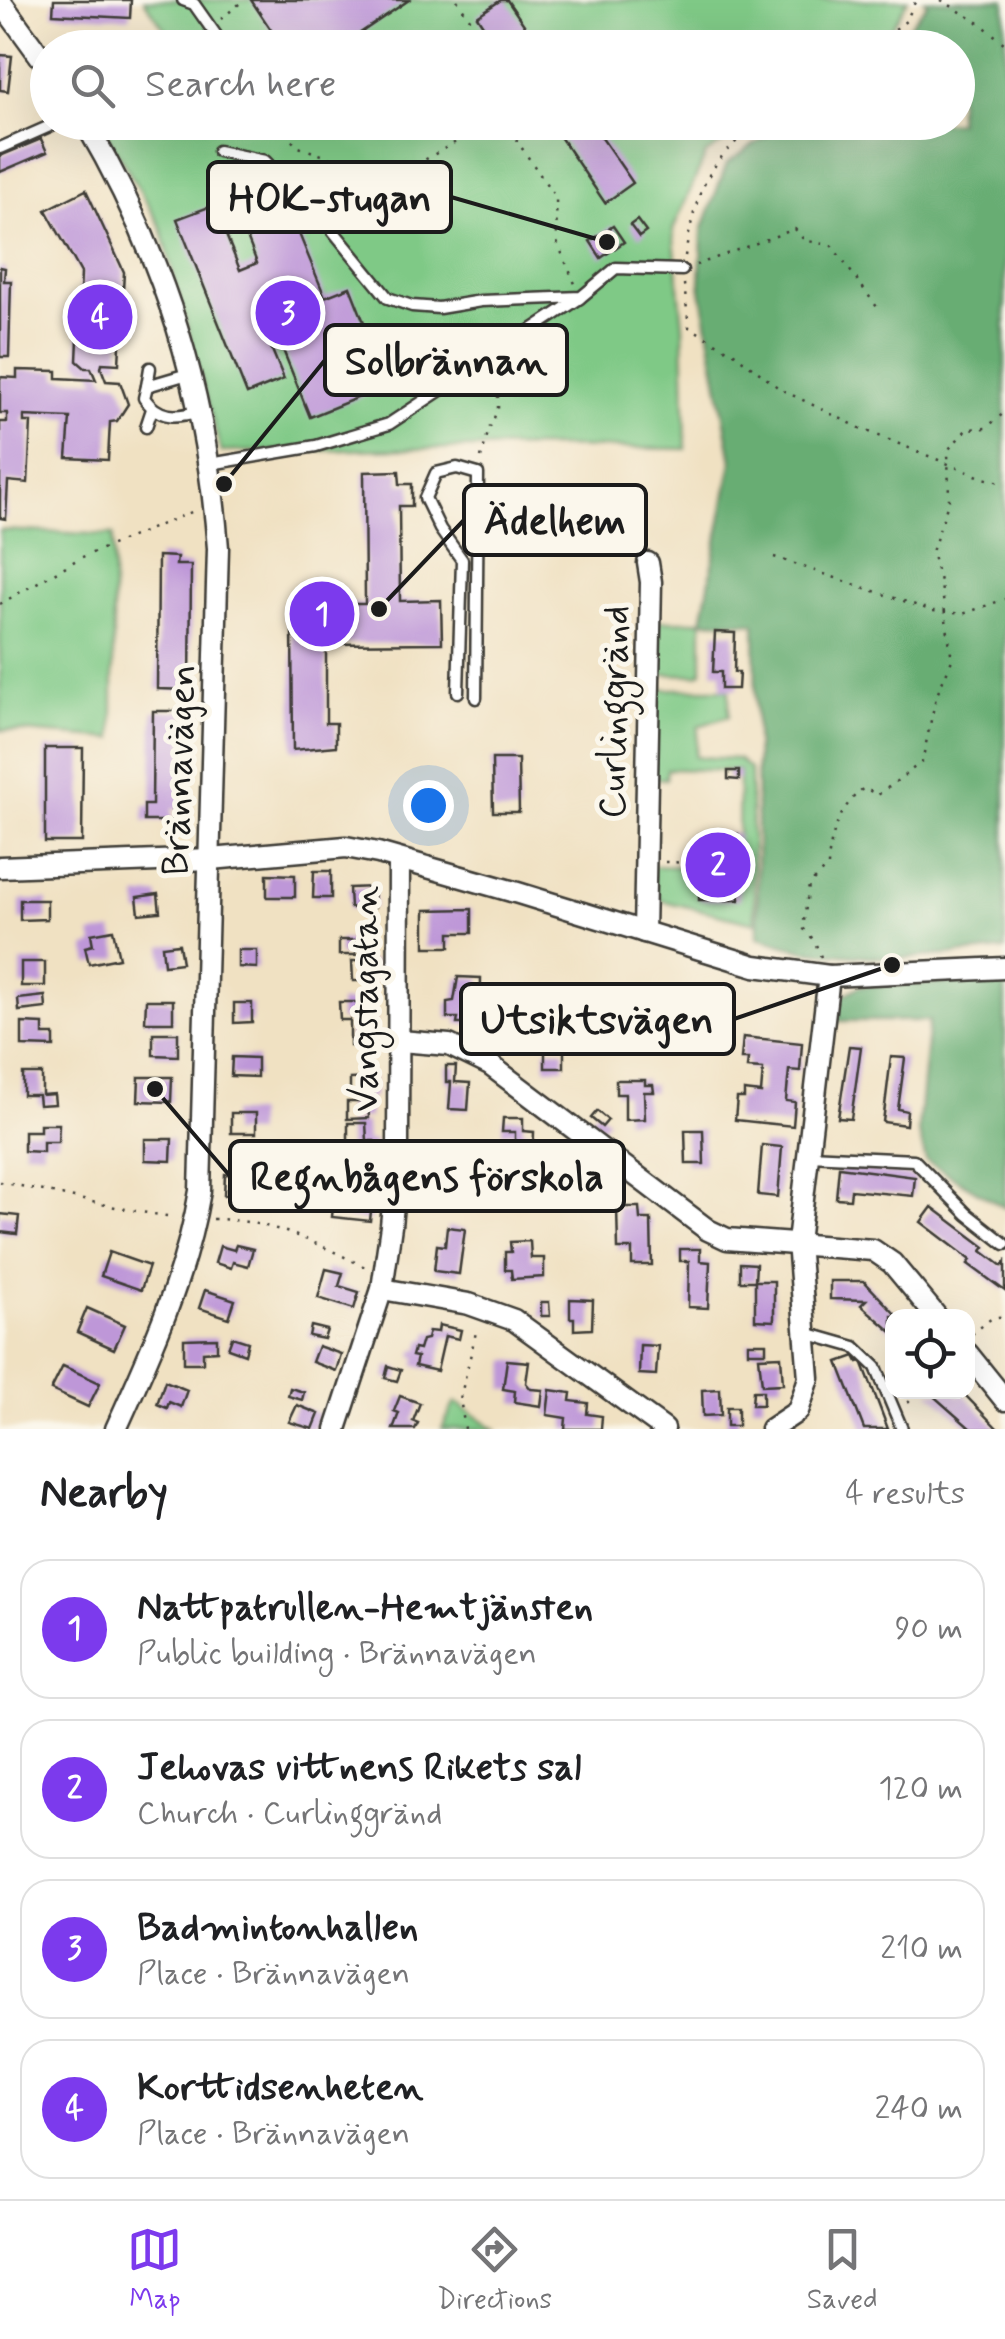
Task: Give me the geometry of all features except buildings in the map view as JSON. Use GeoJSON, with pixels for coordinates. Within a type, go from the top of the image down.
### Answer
{"type":"FeatureCollection","features":[{"type":"Feature","properties":{"kind":"street"},"geometry":{"type":"LineString","coordinates":[[0,1],[30,43]]}},
{"type":"Feature","properties":{"kind":"street","name":"Brännavägen"},"geometry":{"type":"LineString","coordinates":[[95,140],[144,233],[192,373],[210,464],[219,600],[200,1191],[187,1253],[155,1342],[116,1429]]}},
{"type":"Feature","properties":{"kind":"street","name":"Curlinggränd"},"geometry":{"type":"LineString","coordinates":[[644,932],[648,563]]}},
{"type":"Feature","properties":{"kind":"street"},"geometry":{"type":"LineString","coordinates":[[0,868],[210,859],[346,847],[755,966],[829,976],[1005,968]]}},
{"type":"Feature","properties":{"kind":"street","name":"Vangstagatan"},"geometry":{"type":"LineString","coordinates":[[336,1429],[382,1288],[398,1152],[399,860]]}},
{"type":"Feature","properties":{"kind":"street"},"geometry":{"type":"LineString","coordinates":[[770,1429],[798,1411],[809,1378],[798,1242],[829,976]]}},
{"type":"Feature","properties":{"kind":"street"},"geometry":{"type":"LineString","coordinates":[[400,1041],[449,1045],[490,1065],[708,1230],[727,1239],[873,1250],[892,1263],[930,1309]]}},
{"type":"Feature","properties":{"kind":"street"},"geometry":{"type":"LineString","coordinates":[[382,1288],[482,1308],[514,1320],[664,1429]]}},
{"type":"Feature","properties":{"kind":"street"},"geometry":{"type":"LineString","coordinates":[[975,1363],[1005,1400]]}},
{"type":"Feature","properties":{"kind":"lane"},"geometry":{"type":"LineString","coordinates":[[192,1],[212,30]]}},
{"type":"Feature","properties":{"kind":"lane"},"geometry":{"type":"LineString","coordinates":[[0,148],[30,135]]}},
{"type":"Feature","properties":{"kind":"lane"},"geometry":{"type":"LineString","coordinates":[[218,150],[265,161],[330,226],[388,298],[412,306],[439,308],[481,301],[581,297]]}},
{"type":"Feature","properties":{"kind":"lane"},"geometry":{"type":"LineString","coordinates":[[210,464],[316,446],[390,424],[498,352],[535,334],[616,268],[682,270]]}},
{"type":"Feature","properties":{"kind":"lane"},"geometry":{"type":"LineString","coordinates":[[150,368],[144,398],[152,409],[166,416],[200,411]]}},
{"type":"Feature","properties":{"kind":"lane"},"geometry":{"type":"LineString","coordinates":[[146,386],[192,373]]}},
{"type":"Feature","properties":{"kind":"lane"},"geometry":{"type":"LineString","coordinates":[[146,427],[152,409]]}},
{"type":"Feature","properties":{"kind":"lane"},"geometry":{"type":"LineString","coordinates":[[458,692],[462,560],[440,530],[424,498],[436,473],[457,468],[478,474],[476,698]]}},
{"type":"Feature","properties":{"kind":"lane"},"geometry":{"type":"LineString","coordinates":[[809,1154],[914,1160],[967,1214],[1005,1244]]}},
{"type":"Feature","properties":{"kind":"lane"},"geometry":{"type":"LineString","coordinates":[[805,1333],[855,1346],[876,1367],[902,1429]]}},
{"type":"Feature","properties":{"kind":"path"},"geometry":{"type":"LineString","coordinates":[[221,19],[244,0]]}},
{"type":"Feature","properties":{"kind":"path"},"geometry":{"type":"LineString","coordinates":[[457,0],[477,30]]}},
{"type":"Feature","properties":{"kind":"path"},"geometry":{"type":"LineString","coordinates":[[894,30],[906,21],[916,0]]}},
{"type":"Feature","properties":{"kind":"path"},"geometry":{"type":"LineString","coordinates":[[941,0],[982,24],[1005,44]]}},
{"type":"Feature","properties":{"kind":"path"},"geometry":{"type":"LineString","coordinates":[[291,140],[296,146],[391,179],[459,140]]}},
{"type":"Feature","properties":{"kind":"path"},"geometry":{"type":"LineString","coordinates":[[516,140],[556,198],[557,242],[581,297]]}},
{"type":"Feature","properties":{"kind":"path"},"geometry":{"type":"LineString","coordinates":[[737,140],[704,180],[682,270],[689,327],[734,353],[780,389],[862,429],[1005,483]]}},
{"type":"Feature","properties":{"kind":"path"},"geometry":{"type":"LineString","coordinates":[[682,270],[794,230],[804,240],[832,246],[880,311]]}},
{"type":"Feature","properties":{"kind":"path"},"geometry":{"type":"LineString","coordinates":[[478,474],[488,429],[498,408],[498,352]]}},
{"type":"Feature","properties":{"kind":"path"},"geometry":{"type":"LineString","coordinates":[[829,976],[814,940],[803,928],[809,885],[828,866],[828,850],[848,799],[864,788],[878,796],[922,762],[936,697],[952,660],[932,552],[949,500],[948,450],[968,429],[986,428],[1005,412]]}},
{"type":"Feature","properties":{"kind":"path"},"geometry":{"type":"LineString","coordinates":[[0,604],[80,558],[138,531],[214,504]]}},
{"type":"Feature","properties":{"kind":"path"},"geometry":{"type":"LineString","coordinates":[[774,558],[942,612],[963,614],[1005,599]]}},
{"type":"Feature","properties":{"kind":"path","name":"Curlinggränd"},"geometry":{"type":"LineString","coordinates":[[645,862],[699,863]]}},
{"type":"Feature","properties":{"kind":"path"},"geometry":{"type":"LineString","coordinates":[[466,1429],[460,1399],[482,1308]]}},
{"type":"Feature","properties":{"kind":"path"},"geometry":{"type":"LineString","coordinates":[[975,1332],[992,1318],[1005,1316]]}},
{"type":"Feature","properties":{"kind":"path"},"geometry":{"type":"LineString","coordinates":[[896,1415],[911,1399]]}},
{"type":"Feature","properties":{"kind":"green space"},"geometry":{"type":"Polygon","coordinates":[[[144,0],[908,0],[891,30],[165,30],[144,0]]]}},
{"type":"Feature","properties":{"kind":"green space"},"geometry":{"type":"Polygon","coordinates":[[[924,0],[1005,0],[1005,950],[899,959],[805,951],[758,937],[755,623],[702,621],[732,461],[700,284],[702,230],[727,163],[761,140],[975,140],[975,30],[906,30],[927,4],[924,0]]]}},
{"type":"Feature","properties":{"kind":"green space"},"geometry":{"type":"Polygon","coordinates":[[[110,140],[728,140],[706,154],[673,230],[683,325],[686,449],[221,452],[161,227],[110,140]]]}},
{"type":"Feature","properties":{"kind":"green space"},"geometry":{"type":"Polygon","coordinates":[[[0,530],[113,535],[113,739],[0,730],[0,530]]]}},
{"type":"Feature","properties":{"kind":"green space"},"geometry":{"type":"Polygon","coordinates":[[[655,621],[702,621],[702,672],[654,674],[655,621]]]}},
{"type":"Feature","properties":{"kind":"green space"},"geometry":{"type":"Polygon","coordinates":[[[653,689],[729,689],[729,716],[699,726],[695,757],[738,759],[750,769],[755,923],[655,899],[652,866],[699,867],[738,834],[739,771],[667,769],[666,779],[653,778],[653,689]]]}},
{"type":"Feature","properties":{"kind":"green space"},"geometry":{"type":"Polygon","coordinates":[[[1005,981],[1005,1208],[926,1161],[918,1130],[929,1021],[836,1021],[842,996],[860,986],[1005,981]]]}},
{"type":"Feature","properties":{"kind":"green space"},"geometry":{"type":"Polygon","coordinates":[[[455,1402],[496,1429],[442,1429],[455,1402]]]}},
{"type":"Feature","properties":{"kind":"place","name":"HOK-stugan"},"geometry":{"type":"Point","coordinates":[607,242]}},
{"type":"Feature","properties":{"kind":"place","name":"Badmintonhallen"},"geometry":{"type":"Point","coordinates":[288,313]}},
{"type":"Feature","properties":{"kind":"place","name":"Korttidsenheten"},"geometry":{"type":"Point","coordinates":[100,317]}},
{"type":"Feature","properties":{"kind":"place","name":"Solbrännan"},"geometry":{"type":"Point","coordinates":[224,484]}},
{"type":"Feature","properties":{"kind":"place","name":"Ädelhem"},"geometry":{"type":"Point","coordinates":[379,609]}},
{"type":"Feature","properties":{"kind":"place","name":"Nattpatrullen-Hemtjänsten"},"geometry":{"type":"Point","coordinates":[322,614]}},
{"type":"Feature","properties":{"kind":"place","name":"Jehovas vittnens Rikets sal"},"geometry":{"type":"Point","coordinates":[718,865]}},
{"type":"Feature","properties":{"kind":"place","name":"Utsiktsvägen"},"geometry":{"type":"Point","coordinates":[892,965]}},
{"type":"Feature","properties":{"kind":"place","name":"Regnbågens förskola"},"geometry":{"type":"Point","coordinates":[155,1089]}}]}
